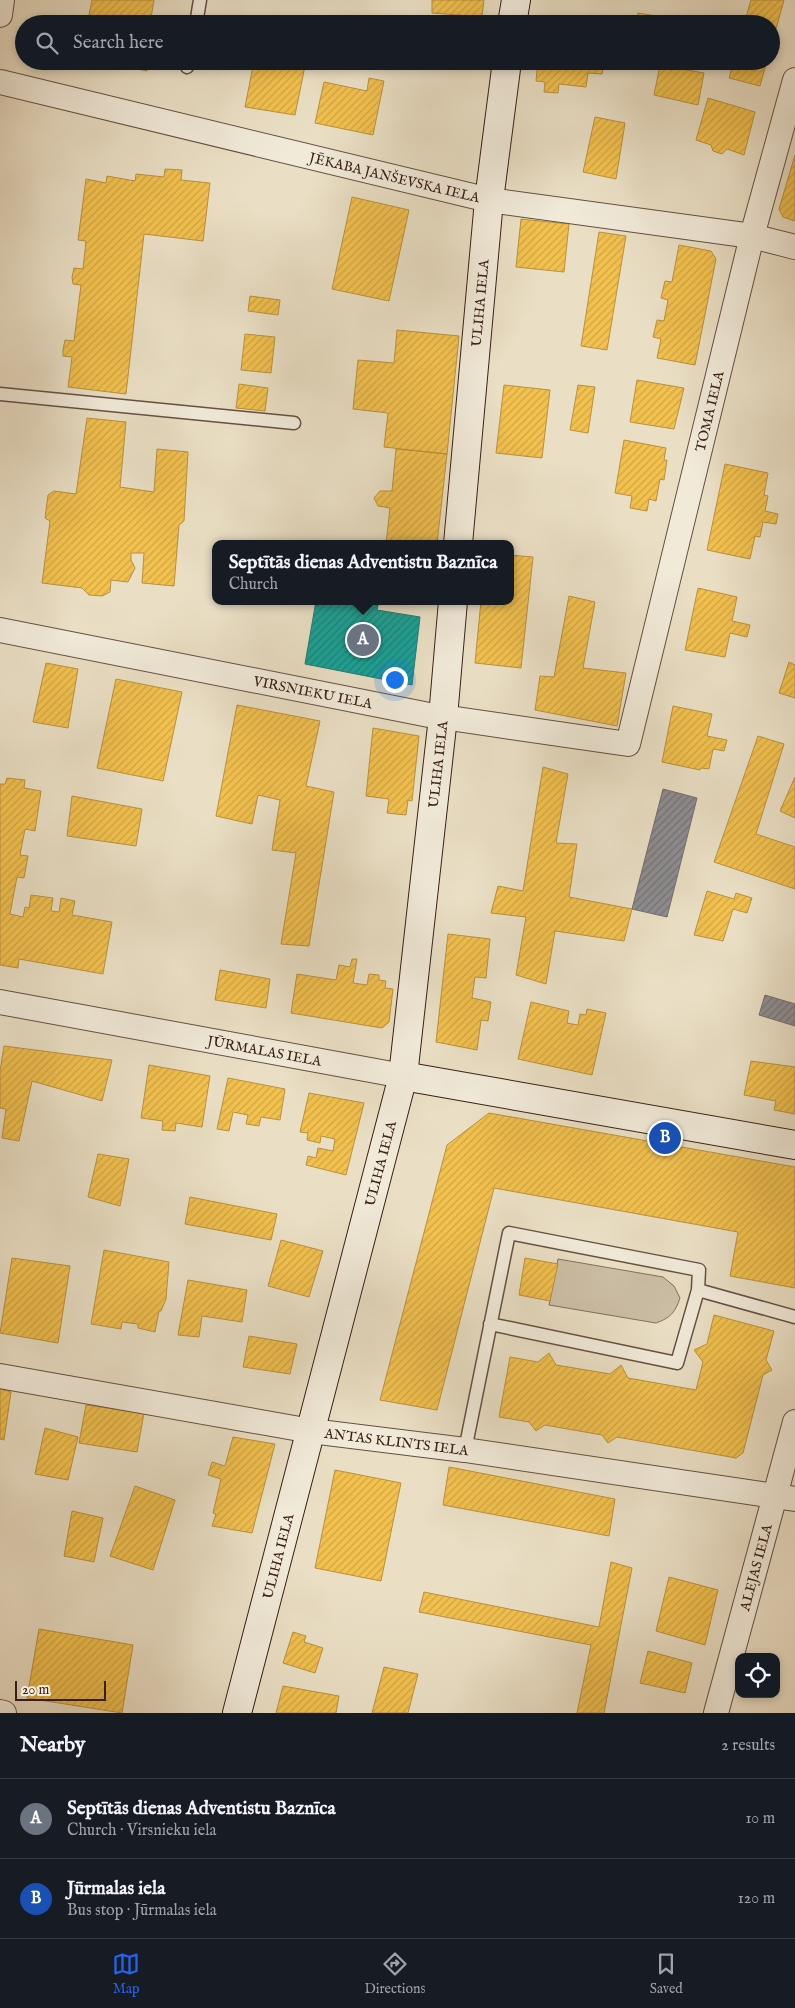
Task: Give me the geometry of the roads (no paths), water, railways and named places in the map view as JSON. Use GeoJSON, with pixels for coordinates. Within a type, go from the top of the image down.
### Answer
{"type":"FeatureCollection","features":[{"type":"Feature","properties":{"kind":"main road"},"geometry":{"type":"LineString","coordinates":[[514,15],[516,0]]}},
{"type":"Feature","properties":{"kind":"main road","name":"ULIHA IELA"},"geometry":{"type":"LineString","coordinates":[[458,540],[489,200],[506,70]]}},
{"type":"Feature","properties":{"kind":"main road","name":"ULIHA IELA"},"geometry":{"type":"LineString","coordinates":[[237,1713],[403,1076],[443,717],[453,605]]}},
{"type":"Feature","properties":{"kind":"main road","name":"JŪRMALAS IELA"},"geometry":{"type":"LineString","coordinates":[[403,1076],[795,1145]]}},
{"type":"Feature","properties":{"kind":"street"},"geometry":{"type":"LineString","coordinates":[[0,15],[2,0]]}},
{"type":"Feature","properties":{"kind":"street","name":"TOMA IELA"},"geometry":{"type":"LineString","coordinates":[[628,744],[752,236],[795,80]]}},
{"type":"Feature","properties":{"kind":"street","name":"JĒKABA JANŠEVSKA IELA"},"geometry":{"type":"LineString","coordinates":[[0,82],[489,200],[752,236],[795,247]]}},
{"type":"Feature","properties":{"kind":"street","name":"VIRSNIEKU IELA"},"geometry":{"type":"LineString","coordinates":[[0,630],[443,717],[628,744]]}},
{"type":"Feature","properties":{"kind":"street","name":"JŪRMALAS IELA"},"geometry":{"type":"LineString","coordinates":[[0,1002],[403,1076]]}},
{"type":"Feature","properties":{"kind":"street","name":"ANTAS KLINTS IELA"},"geometry":{"type":"LineString","coordinates":[[0,1376],[311,1431],[465,1450],[784,1497]]}},
{"type":"Feature","properties":{"kind":"street","name":"ALEJAS IELA"},"geometry":{"type":"LineString","coordinates":[[716,1713],[784,1497],[795,1422]]}},
{"type":"Feature","properties":{"kind":"street"},"geometry":{"type":"LineString","coordinates":[[0,1712],[4,1713]]}},
{"type":"Feature","properties":{"kind":"lane"},"geometry":{"type":"LineString","coordinates":[[198,15],[200,0]]}},
{"type":"Feature","properties":{"kind":"lane"},"geometry":{"type":"LineString","coordinates":[[0,394],[294,424]]}},
{"type":"Feature","properties":{"kind":"lane"},"geometry":{"type":"LineString","coordinates":[[465,1450],[490,1324],[509,1233],[699,1270],[698,1290],[677,1363],[490,1324]]}},
{"type":"Feature","properties":{"kind":"lane"},"geometry":{"type":"LineString","coordinates":[[698,1290],[795,1317]]}},
{"type":"Feature","properties":{"kind":"place","name":"Septītās dienas Adventistu Baznīca"},"geometry":{"type":"Point","coordinates":[363,640]}},
{"type":"Feature","properties":{"kind":"place","name":"Jūrmalas iela"},"geometry":{"type":"Point","coordinates":[665,1138]}}]}
